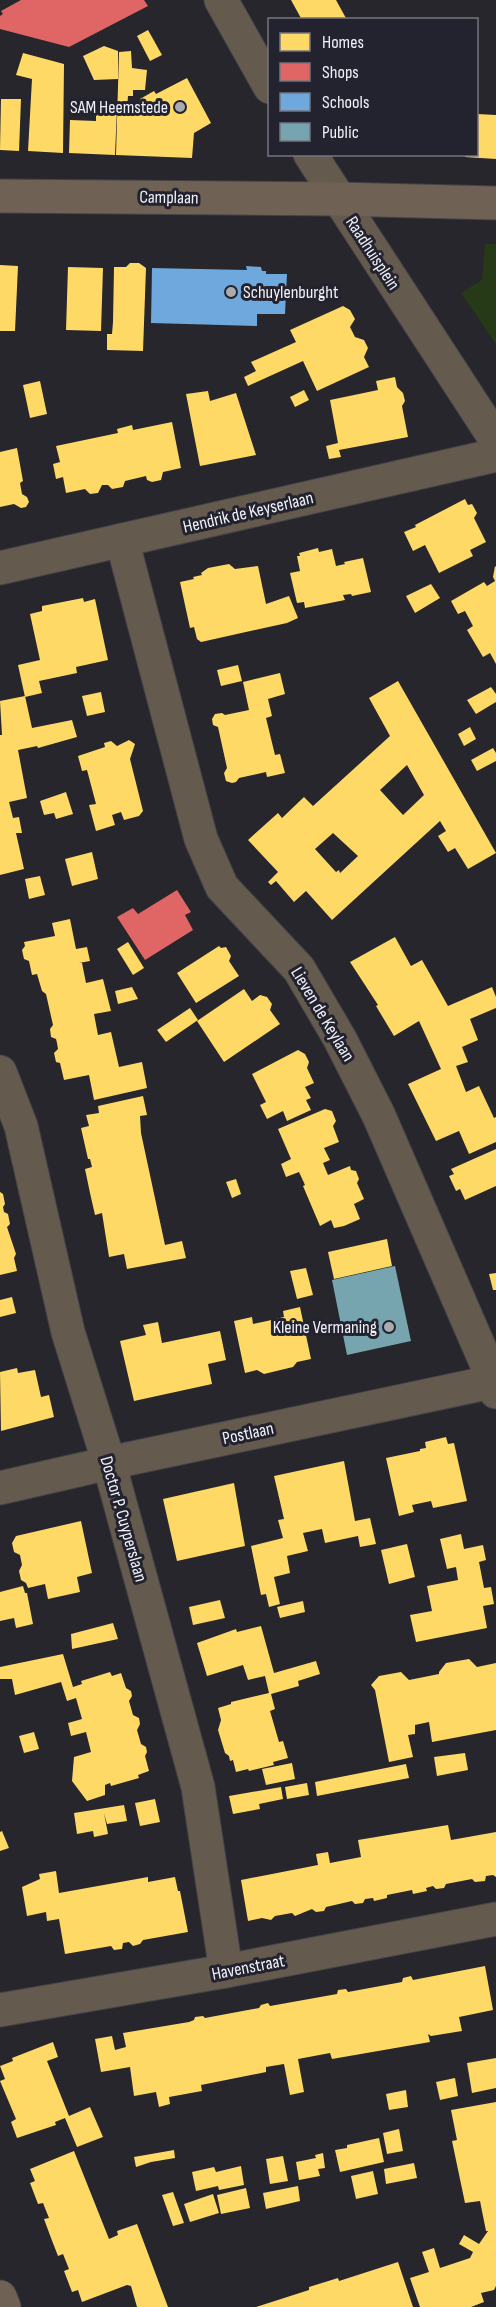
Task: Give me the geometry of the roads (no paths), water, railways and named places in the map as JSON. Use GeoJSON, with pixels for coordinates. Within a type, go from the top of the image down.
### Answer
{"type":"FeatureCollection","features":[{"type":"Feature","properties":{"kind":"main road","name":"Camplaan"},"geometry":{"type":"LineString","coordinates":[[0,196],[337,199]]}},
{"type":"Feature","properties":{"kind":"main road","name":"Raadhuisplein"},"geometry":{"type":"LineString","coordinates":[[337,199],[496,203]]}},
{"type":"Feature","properties":{"kind":"main road"},"geometry":{"type":"LineString","coordinates":[[0,2297],[4,2307]]}},
{"type":"Feature","properties":{"kind":"street"},"geometry":{"type":"LineString","coordinates":[[221,0],[268,83]]}},
{"type":"Feature","properties":{"kind":"street"},"geometry":{"type":"LineString","coordinates":[[310,156],[337,199]]}},
{"type":"Feature","properties":{"kind":"street","name":"Raadhuisplein"},"geometry":{"type":"LineString","coordinates":[[337,199],[496,440]]}},
{"type":"Feature","properties":{"kind":"street","name":"Hendrik de Keyserlaan"},"geometry":{"type":"LineString","coordinates":[[0,568],[496,455]]}},
{"type":"Feature","properties":{"kind":"street","name":"Lieven de Keylaan"},"geometry":{"type":"LineString","coordinates":[[122,540],[201,839],[222,887],[299,969],[340,1039],[379,1116],[495,1385]]}},
{"type":"Feature","properties":{"kind":"street","name":"Doctor P. Cuyperslaan"},"geometry":{"type":"LineString","coordinates":[[0,1072],[21,1126],[68,1332],[109,1462],[198,1787],[226,1971]]}},
{"type":"Feature","properties":{"kind":"street","name":"Postlaan"},"geometry":{"type":"LineString","coordinates":[[0,1488],[109,1462],[495,1385]]}},
{"type":"Feature","properties":{"kind":"street","name":"Havenstraat"},"geometry":{"type":"LineString","coordinates":[[0,2010],[226,1971],[496,1919]]}},
{"type":"Feature","properties":{"kind":"place","name":"SAM Heemstede"},"geometry":{"type":"Point","coordinates":[180,107]}},
{"type":"Feature","properties":{"kind":"place","name":"Schuylenburght"},"geometry":{"type":"Point","coordinates":[231,292]}},
{"type":"Feature","properties":{"kind":"place","name":"Kleine Vermaning"},"geometry":{"type":"Point","coordinates":[389,1327]}}]}
